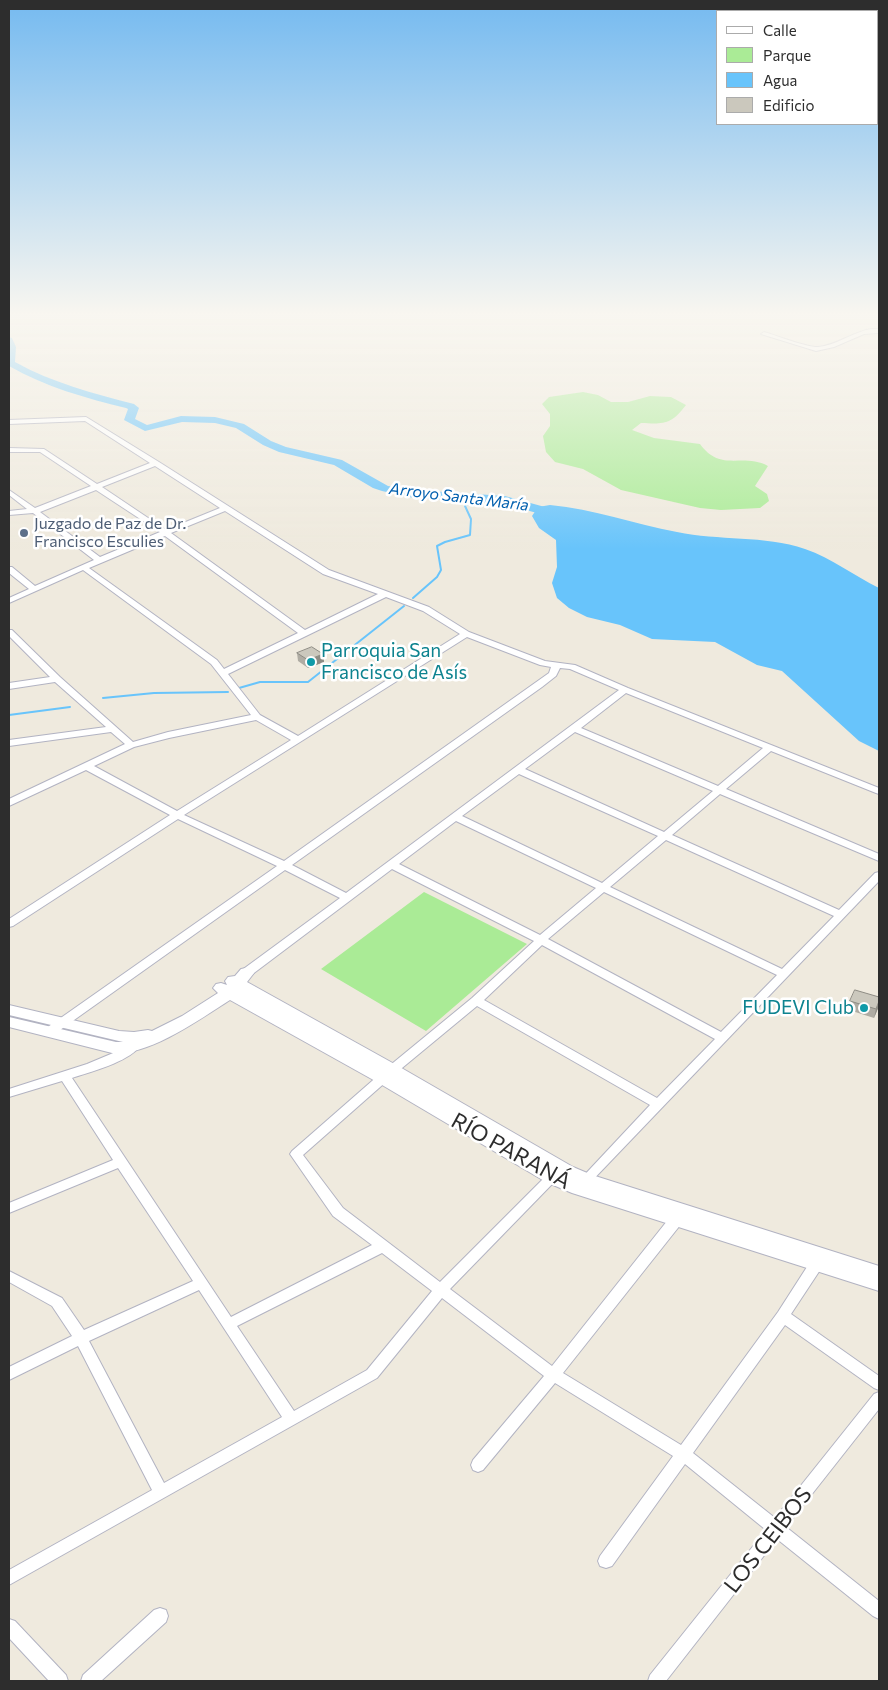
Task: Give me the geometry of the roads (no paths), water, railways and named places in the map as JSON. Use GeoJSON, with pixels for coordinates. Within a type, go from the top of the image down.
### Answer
{"type":"FeatureCollection","features":[{"type":"Feature","properties":{"kind":"street"},"geometry":{"type":"LineString","coordinates":[[9,422],[86,419],[326,572],[436,614],[466,634],[525,657],[556,666],[572,667],[879,791]]}},
{"type":"Feature","properties":{"kind":"street"},"geometry":{"type":"LineString","coordinates":[[9,450],[42,450],[166,534],[305,634]]}},
{"type":"Feature","properties":{"kind":"street"},"geometry":{"type":"LineString","coordinates":[[9,513],[35,511],[156,463]]}},
{"type":"Feature","properties":{"kind":"street"},"geometry":{"type":"LineString","coordinates":[[9,492],[99,560]]}},
{"type":"Feature","properties":{"kind":"street"},"geometry":{"type":"LineString","coordinates":[[9,601],[82,567],[226,508]]}},
{"type":"Feature","properties":{"kind":"street"},"geometry":{"type":"LineString","coordinates":[[82,567],[214,662],[257,718],[298,739]]}},
{"type":"Feature","properties":{"kind":"street"},"geometry":{"type":"LineString","coordinates":[[9,569],[34,589]]}},
{"type":"Feature","properties":{"kind":"street"},"geometry":{"type":"LineString","coordinates":[[222,673],[385,594]]}},
{"type":"Feature","properties":{"kind":"street"},"geometry":{"type":"LineString","coordinates":[[9,632],[57,679],[131,745]]}},
{"type":"Feature","properties":{"kind":"street"},"geometry":{"type":"LineString","coordinates":[[9,924],[177,815],[466,634]]}},
{"type":"Feature","properties":{"kind":"street"},"geometry":{"type":"LineString","coordinates":[[55,1027],[539,685],[553,674],[556,666]]}},
{"type":"Feature","properties":{"kind":"street"},"geometry":{"type":"LineString","coordinates":[[9,686],[57,679]]}},
{"type":"Feature","properties":{"kind":"street"},"geometry":{"type":"LineString","coordinates":[[9,1093],[125,1053],[133,1047],[188,1020],[391,864],[625,690]]}},
{"type":"Feature","properties":{"kind":"street"},"geometry":{"type":"LineString","coordinates":[[9,803],[131,745],[168,735],[257,718]]}},
{"type":"Feature","properties":{"kind":"street"},"geometry":{"type":"LineString","coordinates":[[574,728],[879,858]]}},
{"type":"Feature","properties":{"kind":"street"},"geometry":{"type":"LineString","coordinates":[[9,744],[113,729]]}},
{"type":"Feature","properties":{"kind":"street"},"geometry":{"type":"LineString","coordinates":[[769,748],[542,940],[476,1002],[388,1074],[296,1154],[338,1212],[553,1375],[683,1454],[879,1611]]}},
{"type":"Feature","properties":{"kind":"street"},"geometry":{"type":"LineString","coordinates":[[86,766],[177,815],[284,864],[348,898]]}},
{"type":"Feature","properties":{"kind":"street"},"geometry":{"type":"LineString","coordinates":[[518,770],[841,915]]}},
{"type":"Feature","properties":{"kind":"street"},"geometry":{"type":"LineString","coordinates":[[456,817],[784,974]]}},
{"type":"Feature","properties":{"kind":"street"},"geometry":{"type":"LineString","coordinates":[[391,864],[542,940],[722,1038]]}},
{"type":"Feature","properties":{"kind":"street"},"geometry":{"type":"LineString","coordinates":[[582,1184],[879,875]]}},
{"type":"Feature","properties":{"kind":"street"},"geometry":{"type":"LineString","coordinates":[[9,1022],[134,1038],[147,1035],[168,1024],[234,983]]}},
{"type":"Feature","properties":{"kind":"street","name":"RÍO PARANÁ"},"geometry":{"type":"LineString","coordinates":[[234,983],[556,1173],[582,1184],[819,1260],[879,1284]]}},
{"type":"Feature","properties":{"kind":"street"},"geometry":{"type":"LineString","coordinates":[[476,1002],[658,1104]]}},
{"type":"Feature","properties":{"kind":"street"},"geometry":{"type":"LineString","coordinates":[[9,1010],[116,1048],[133,1047]]}},
{"type":"Feature","properties":{"kind":"street"},"geometry":{"type":"LineString","coordinates":[[64,1075],[292,1419]]}},
{"type":"Feature","properties":{"kind":"street"},"geometry":{"type":"LineString","coordinates":[[9,1208],[122,1161]]}},
{"type":"Feature","properties":{"kind":"street"},"geometry":{"type":"LineString","coordinates":[[9,1578],[372,1374],[441,1290],[556,1173]]}},
{"type":"Feature","properties":{"kind":"street"},"geometry":{"type":"LineString","coordinates":[[478,1466],[680,1215]]}},
{"type":"Feature","properties":{"kind":"street"},"geometry":{"type":"LineString","coordinates":[[229,1324],[383,1246]]}},
{"type":"Feature","properties":{"kind":"street"},"geometry":{"type":"LineString","coordinates":[[606,1561],[783,1316],[819,1260]]}},
{"type":"Feature","properties":{"kind":"street","name":"RÍO PARANÁ"},"geometry":{"type":"LineString","coordinates":[[819,1260],[879,1273]]}},
{"type":"Feature","properties":{"kind":"street"},"geometry":{"type":"LineString","coordinates":[[9,1276],[57,1302],[81,1338],[161,1493]]}},
{"type":"Feature","properties":{"kind":"street"},"geometry":{"type":"LineString","coordinates":[[9,1374],[81,1338],[202,1282]]}},
{"type":"Feature","properties":{"kind":"street"},"geometry":{"type":"LineString","coordinates":[[783,1316],[879,1384]]}},
{"type":"Feature","properties":{"kind":"street","name":"LOS CEIBOS"},"geometry":{"type":"LineString","coordinates":[[656,1681],[879,1398]]}},
{"type":"Feature","properties":{"kind":"street"},"geometry":{"type":"LineString","coordinates":[[90,1681],[160,1616]]}},
{"type":"Feature","properties":{"kind":"street"},"geometry":{"type":"LineString","coordinates":[[9,1627],[60,1681]]}},
{"type":"Feature","properties":{"kind":"water"},"geometry":{"type":"Polygon","coordinates":[[[550,505],[598,513],[693,535],[774,542],[805,549],[824,557],[879,588],[879,751],[859,741],[782,671],[757,665],[715,642],[652,639],[620,625],[587,617],[569,608],[557,598],[552,583],[557,567],[556,540],[539,528],[532,516],[538,507],[550,505]]]}},
{"type":"Feature","properties":{"kind":"waterway","name":"Arroyo Santa María"},"geometry":{"type":"LineString","coordinates":[[76,392],[134,408],[129,420],[145,428],[181,419],[215,420],[240,426],[267,443],[283,450],[338,462],[377,486],[386,489],[414,494],[505,500],[559,515]]}},
{"type":"Feature","properties":{"kind":"waterway"},"geometry":{"type":"LineString","coordinates":[[413,598],[437,577],[441,570],[437,546],[470,535],[471,519],[465,506],[477,497]]}},
{"type":"Feature","properties":{"kind":"waterway"},"geometry":{"type":"LineString","coordinates":[[239,688],[260,682],[308,682],[404,606]]}},
{"type":"Feature","properties":{"kind":"waterway"},"geometry":{"type":"LineString","coordinates":[[103,698],[154,693],[228,692]]}},
{"type":"Feature","properties":{"kind":"waterway"},"geometry":{"type":"LineString","coordinates":[[9,715],[70,707]]}},
{"type":"Feature","properties":{"kind":"place","name":"Juzgado de Paz de Dr. Francisco Esculies"},"geometry":{"type":"Point","coordinates":[24,533]}},
{"type":"Feature","properties":{"kind":"place","name":"Parroquia San Francisco de Asís"},"geometry":{"type":"Point","coordinates":[311,662]}},
{"type":"Feature","properties":{"kind":"place","name":"FUDEVI Club"},"geometry":{"type":"Point","coordinates":[864,1008]}}]}
